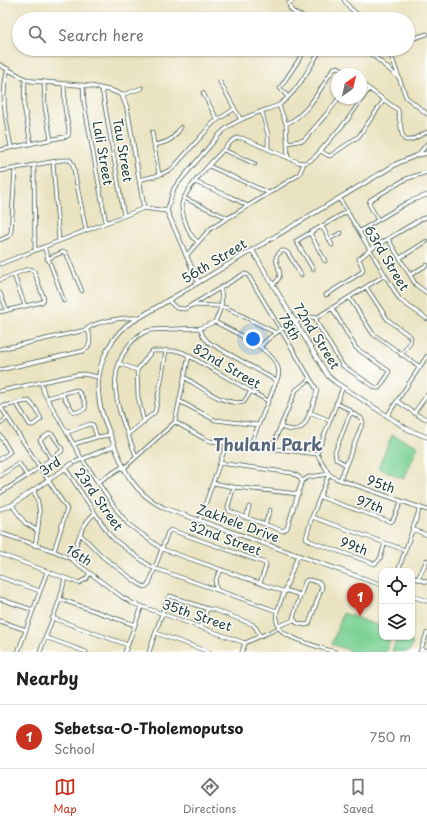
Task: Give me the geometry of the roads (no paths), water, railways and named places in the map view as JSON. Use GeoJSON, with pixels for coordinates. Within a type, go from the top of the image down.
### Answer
{"type":"FeatureCollection","features":[{"type":"Feature","properties":{"kind":"street"},"geometry":{"type":"LineString","coordinates":[[293,0],[288,6],[293,12]]}},
{"type":"Feature","properties":{"kind":"street"},"geometry":{"type":"LineString","coordinates":[[344,0],[355,12]]}},
{"type":"Feature","properties":{"kind":"street"},"geometry":{"type":"LineString","coordinates":[[415,38],[427,34]]}},
{"type":"Feature","properties":{"kind":"street"},"geometry":{"type":"LineString","coordinates":[[288,97],[280,88],[301,56]]}},
{"type":"Feature","properties":{"kind":"street"},"geometry":{"type":"LineString","coordinates":[[198,282],[167,211],[174,188],[227,127],[240,120],[279,105],[288,97],[302,81],[317,56]]}},
{"type":"Feature","properties":{"kind":"street"},"geometry":{"type":"LineString","coordinates":[[373,56],[400,78]]}},
{"type":"Feature","properties":{"kind":"street"},"geometry":{"type":"LineString","coordinates":[[391,56],[408,98],[427,114]]}},
{"type":"Feature","properties":{"kind":"street"},"geometry":{"type":"LineString","coordinates":[[0,65],[25,79],[44,83],[102,89],[117,92],[122,95],[127,108],[144,208]]}},
{"type":"Feature","properties":{"kind":"street"},"geometry":{"type":"LineString","coordinates":[[8,69],[4,82],[4,99],[11,147]]}},
{"type":"Feature","properties":{"kind":"street"},"geometry":{"type":"LineString","coordinates":[[286,124],[295,119],[311,103],[331,73]]}},
{"type":"Feature","properties":{"kind":"street"},"geometry":{"type":"LineString","coordinates":[[25,79],[24,106],[31,144]]}},
{"type":"Feature","properties":{"kind":"street"},"geometry":{"type":"LineString","coordinates":[[220,82],[240,120]]}},
{"type":"Feature","properties":{"kind":"street"},"geometry":{"type":"LineString","coordinates":[[44,83],[45,107],[51,140]]}},
{"type":"Feature","properties":{"kind":"street"},"geometry":{"type":"LineString","coordinates":[[0,150],[67,137],[69,134],[64,100],[64,84]]}},
{"type":"Feature","properties":{"kind":"street","name":"Lali Street"},"geometry":{"type":"LineString","coordinates":[[83,86],[85,110],[106,223]]}},
{"type":"Feature","properties":{"kind":"street"},"geometry":{"type":"LineString","coordinates":[[122,95],[142,88]]}},
{"type":"Feature","properties":{"kind":"street","name":"Tau Street"},"geometry":{"type":"LineString","coordinates":[[102,89],[124,216]]}},
{"type":"Feature","properties":{"kind":"street"},"geometry":{"type":"LineString","coordinates":[[186,256],[210,229],[297,176],[304,163],[312,159],[321,150],[352,114],[369,89],[398,112],[402,134],[405,140],[411,140],[427,132]]}},
{"type":"Feature","properties":{"kind":"street"},"geometry":{"type":"LineString","coordinates":[[203,93],[217,119]]}},
{"type":"Feature","properties":{"kind":"street"},"geometry":{"type":"LineString","coordinates":[[321,150],[330,156],[356,139],[366,128],[384,100]]}},
{"type":"Feature","properties":{"kind":"street"},"geometry":{"type":"LineString","coordinates":[[288,143],[304,140],[334,104]]}},
{"type":"Feature","properties":{"kind":"street"},"geometry":{"type":"LineString","coordinates":[[279,105],[286,124],[288,158]]}},
{"type":"Feature","properties":{"kind":"street"},"geometry":{"type":"LineString","coordinates":[[139,180],[170,171],[217,119],[234,109]]}},
{"type":"Feature","properties":{"kind":"street"},"geometry":{"type":"LineString","coordinates":[[262,112],[268,134],[268,149]]}},
{"type":"Feature","properties":{"kind":"street"},"geometry":{"type":"LineString","coordinates":[[154,145],[170,141],[181,127]]}},
{"type":"Feature","properties":{"kind":"street"},"geometry":{"type":"LineString","coordinates":[[152,132],[160,175]]}},
{"type":"Feature","properties":{"kind":"street"},"geometry":{"type":"LineString","coordinates":[[198,242],[189,232],[182,214],[184,198],[195,182],[234,139],[239,138],[247,140],[288,158],[304,163]]}},
{"type":"Feature","properties":{"kind":"street"},"geometry":{"type":"LineString","coordinates":[[418,155],[427,144]]}},
{"type":"Feature","properties":{"kind":"street"},"geometry":{"type":"LineString","coordinates":[[224,150],[255,164]]}},
{"type":"Feature","properties":{"kind":"street","name":"56th Street"},"geometry":{"type":"LineString","coordinates":[[114,446],[100,404],[99,377],[104,357],[118,333],[138,318],[398,163],[418,155],[427,154]]}},
{"type":"Feature","properties":{"kind":"street"},"geometry":{"type":"LineString","coordinates":[[0,171],[69,160],[72,163],[86,230]]}},
{"type":"Feature","properties":{"kind":"street"},"geometry":{"type":"LineString","coordinates":[[54,162],[59,241]]}},
{"type":"Feature","properties":{"kind":"street"},"geometry":{"type":"LineString","coordinates":[[34,165],[35,250]]}},
{"type":"Feature","properties":{"kind":"street"},"geometry":{"type":"LineString","coordinates":[[209,166],[269,193]]}},
{"type":"Feature","properties":{"kind":"street"},"geometry":{"type":"LineString","coordinates":[[0,240],[9,236],[11,232],[15,168]]}},
{"type":"Feature","properties":{"kind":"street"},"geometry":{"type":"LineString","coordinates":[[378,220],[368,204],[370,200],[406,179],[427,172]]}},
{"type":"Feature","properties":{"kind":"street"},"geometry":{"type":"LineString","coordinates":[[195,182],[248,206]]}},
{"type":"Feature","properties":{"kind":"street"},"geometry":{"type":"LineString","coordinates":[[360,231],[408,202],[427,195]]}},
{"type":"Feature","properties":{"kind":"street"},"geometry":{"type":"LineString","coordinates":[[184,198],[228,218]]}},
{"type":"Feature","properties":{"kind":"street","name":"63rd Street"},"geometry":{"type":"LineString","coordinates":[[339,198],[402,301],[427,319]]}},
{"type":"Feature","properties":{"kind":"street"},"geometry":{"type":"LineString","coordinates":[[0,264],[144,208],[167,211]]}},
{"type":"Feature","properties":{"kind":"street"},"geometry":{"type":"LineString","coordinates":[[313,269],[296,241],[348,211]]}},
{"type":"Feature","properties":{"kind":"street"},"geometry":{"type":"LineString","coordinates":[[326,295],[362,272],[363,268],[359,259],[371,249],[419,220],[427,217]]}},
{"type":"Feature","properties":{"kind":"street"},"geometry":{"type":"LineString","coordinates":[[322,226],[332,245]]}},
{"type":"Feature","properties":{"kind":"street"},"geometry":{"type":"LineString","coordinates":[[310,233],[325,261]]}},
{"type":"Feature","properties":{"kind":"street"},"geometry":{"type":"LineString","coordinates":[[328,239],[341,233]]}},
{"type":"Feature","properties":{"kind":"street"},"geometry":{"type":"LineString","coordinates":[[388,239],[418,287],[427,294]]}},
{"type":"Feature","properties":{"kind":"street"},"geometry":{"type":"LineString","coordinates":[[400,258],[427,241]]}},
{"type":"Feature","properties":{"kind":"street"},"geometry":{"type":"LineString","coordinates":[[44,247],[64,301]]}},
{"type":"Feature","properties":{"kind":"street","name":"72nd Street"},"geometry":{"type":"LineString","coordinates":[[252,250],[274,284],[326,373],[335,382],[386,416],[411,431],[427,437]]}},
{"type":"Feature","properties":{"kind":"street"},"geometry":{"type":"LineString","coordinates":[[274,284],[278,279],[280,271],[276,257],[282,251],[288,253],[301,275]]}},
{"type":"Feature","properties":{"kind":"street"},"geometry":{"type":"LineString","coordinates":[[48,259],[63,252],[66,253],[82,291]]}},
{"type":"Feature","properties":{"kind":"street"},"geometry":{"type":"LineString","coordinates":[[410,275],[427,265]]}},
{"type":"Feature","properties":{"kind":"street"},"geometry":{"type":"LineString","coordinates":[[0,280],[32,269],[44,297],[42,302],[0,312]]}},
{"type":"Feature","properties":{"kind":"street","name":"78th"},"geometry":{"type":"LineString","coordinates":[[192,305],[242,275],[247,274],[317,392],[304,426],[300,429],[280,427]]}},
{"type":"Feature","properties":{"kind":"street"},"geometry":{"type":"LineString","coordinates":[[14,275],[25,306]]}},
{"type":"Feature","properties":{"kind":"street"},"geometry":{"type":"LineString","coordinates":[[316,318],[385,275]]}},
{"type":"Feature","properties":{"kind":"street"},"geometry":{"type":"LineString","coordinates":[[366,286],[388,320],[411,337],[410,343],[401,355]]}},
{"type":"Feature","properties":{"kind":"street"},"geometry":{"type":"LineString","coordinates":[[136,456],[117,401],[115,379],[118,364],[124,352],[130,343],[144,331],[200,328],[215,322],[222,307],[223,298],[220,288]]}},
{"type":"Feature","properties":{"kind":"street"},"geometry":{"type":"LineString","coordinates":[[0,293],[6,310]]}},
{"type":"Feature","properties":{"kind":"street"},"geometry":{"type":"LineString","coordinates":[[349,297],[372,334],[420,367]]}},
{"type":"Feature","properties":{"kind":"street"},"geometry":{"type":"LineString","coordinates":[[168,300],[179,309],[192,305],[222,307],[244,316],[276,333]]}},
{"type":"Feature","properties":{"kind":"street"},"geometry":{"type":"LineString","coordinates":[[316,318],[317,323],[343,366],[376,388],[379,388],[389,371],[356,348],[332,308]]}},
{"type":"Feature","properties":{"kind":"street"},"geometry":{"type":"LineString","coordinates":[[260,347],[265,341],[280,330],[310,316],[316,318]]}},
{"type":"Feature","properties":{"kind":"street"},"geometry":{"type":"LineString","coordinates":[[0,349],[86,330],[90,326],[101,322],[138,318]]}},
{"type":"Feature","properties":{"kind":"street"},"geometry":{"type":"LineString","coordinates":[[215,322],[270,354],[280,372],[250,446]]}},
{"type":"Feature","properties":{"kind":"street"},"geometry":{"type":"LineString","coordinates":[[200,328],[203,336],[208,342],[277,381]]}},
{"type":"Feature","properties":{"kind":"street"},"geometry":{"type":"LineString","coordinates":[[0,370],[83,351],[87,348],[90,339],[89,333],[86,330]]}},
{"type":"Feature","properties":{"kind":"street"},"geometry":{"type":"LineString","coordinates":[[128,434],[144,422],[155,411],[166,350]]}},
{"type":"Feature","properties":{"kind":"street","name":"82nd Street"},"geometry":{"type":"LineString","coordinates":[[137,370],[151,352],[166,350],[178,351],[189,355],[268,401]]}},
{"type":"Feature","properties":{"kind":"street"},"geometry":{"type":"LineString","coordinates":[[98,482],[123,468],[174,422],[189,355]]}},
{"type":"Feature","properties":{"kind":"street"},"geometry":{"type":"LineString","coordinates":[[386,416],[427,356]]}},
{"type":"Feature","properties":{"kind":"street"},"geometry":{"type":"LineString","coordinates":[[118,364],[137,370],[138,397],[144,422]]}},
{"type":"Feature","properties":{"kind":"street"},"geometry":{"type":"LineString","coordinates":[[0,391],[75,375],[83,374],[99,377]]}},
{"type":"Feature","properties":{"kind":"street"},"geometry":{"type":"LineString","coordinates":[[184,377],[219,397],[230,401],[244,402],[251,391]]}},
{"type":"Feature","properties":{"kind":"street"},"geometry":{"type":"LineString","coordinates":[[271,449],[296,390],[310,379]]}},
{"type":"Feature","properties":{"kind":"street"},"geometry":{"type":"LineString","coordinates":[[41,382],[47,398],[82,458],[124,520],[162,549],[260,583],[300,595]]}},
{"type":"Feature","properties":{"kind":"street"},"geometry":{"type":"LineString","coordinates":[[343,387],[317,454],[328,474],[312,517],[405,550]]}},
{"type":"Feature","properties":{"kind":"street"},"geometry":{"type":"LineString","coordinates":[[47,398],[61,393],[77,390],[85,404],[86,408],[84,411],[73,411],[61,393]]}},
{"type":"Feature","properties":{"kind":"street"},"geometry":{"type":"LineString","coordinates":[[414,413],[427,395]]}},
{"type":"Feature","properties":{"kind":"street"},"geometry":{"type":"LineString","coordinates":[[16,403],[30,425],[33,425],[41,418],[30,402],[24,401],[0,406],[67,509],[54,551]]}},
{"type":"Feature","properties":{"kind":"street"},"geometry":{"type":"LineString","coordinates":[[179,401],[215,420],[258,425]]}},
{"type":"Feature","properties":{"kind":"street"},"geometry":{"type":"LineString","coordinates":[[397,401],[414,413],[427,419]]}},
{"type":"Feature","properties":{"kind":"street"},"geometry":{"type":"LineString","coordinates":[[336,403],[350,410],[352,413],[361,418],[363,422],[340,480]]}},
{"type":"Feature","properties":{"kind":"street"},"geometry":{"type":"LineString","coordinates":[[309,412],[329,420]]}},
{"type":"Feature","properties":{"kind":"street"},"geometry":{"type":"LineString","coordinates":[[346,465],[336,459],[335,452],[349,416],[352,413]]}},
{"type":"Feature","properties":{"kind":"street"},"geometry":{"type":"LineString","coordinates":[[0,424],[7,418]]}},
{"type":"Feature","properties":{"kind":"street"},"geometry":{"type":"LineString","coordinates":[[174,422],[205,439],[227,444],[317,454]]}},
{"type":"Feature","properties":{"kind":"street"},"geometry":{"type":"LineString","coordinates":[[68,432],[90,424],[93,425],[96,437]]}},
{"type":"Feature","properties":{"kind":"street"},"geometry":{"type":"LineString","coordinates":[[0,493],[40,467],[62,450],[53,435],[50,433],[40,440],[51,458]]}},
{"type":"Feature","properties":{"kind":"street"},"geometry":{"type":"LineString","coordinates":[[0,435],[10,452],[0,459]]}},
{"type":"Feature","properties":{"kind":"street"},"geometry":{"type":"LineString","coordinates":[[74,444],[96,437],[110,435]]}},
{"type":"Feature","properties":{"kind":"street"},"geometry":{"type":"LineString","coordinates":[[200,519],[227,444]]}},
{"type":"Feature","properties":{"kind":"street","name":"3rd"},"geometry":{"type":"LineString","coordinates":[[0,509],[8,507],[82,458],[114,446]]}},
{"type":"Feature","properties":{"kind":"street","name":"Zakhele Drive"},"geometry":{"type":"LineString","coordinates":[[114,446],[123,468],[134,486],[164,508],[200,519],[379,584]]}},
{"type":"Feature","properties":{"kind":"street"},"geometry":{"type":"LineString","coordinates":[[0,476],[19,463],[27,476]]}},
{"type":"Feature","properties":{"kind":"street"},"geometry":{"type":"LineString","coordinates":[[220,464],[292,474],[299,476],[302,481],[299,494],[284,530],[246,518],[228,510],[234,487]]}},
{"type":"Feature","properties":{"kind":"street","name":"23rd Street"},"geometry":{"type":"LineString","coordinates":[[65,468],[112,538],[149,566],[277,611]]}},
{"type":"Feature","properties":{"kind":"street"},"geometry":{"type":"LineString","coordinates":[[302,481],[309,477],[328,474]]}},
{"type":"Feature","properties":{"kind":"street","name":"95th"},"geometry":{"type":"LineString","coordinates":[[328,474],[340,480],[427,510]]}},
{"type":"Feature","properties":{"kind":"street"},"geometry":{"type":"LineString","coordinates":[[213,483],[234,487],[299,494]]}},
{"type":"Feature","properties":{"kind":"street"},"geometry":{"type":"LineString","coordinates":[[32,490],[36,495],[40,510],[35,546]]}},
{"type":"Feature","properties":{"kind":"street","name":"97th"},"geometry":{"type":"LineString","coordinates":[[320,497],[391,522],[401,502]]}},
{"type":"Feature","properties":{"kind":"street"},"geometry":{"type":"LineString","coordinates":[[12,504],[16,512],[28,526],[38,531]]}},
{"type":"Feature","properties":{"kind":"street"},"geometry":{"type":"LineString","coordinates":[[246,518],[249,507]]}},
{"type":"Feature","properties":{"kind":"street"},"geometry":{"type":"LineString","coordinates":[[399,568],[420,508]]}},
{"type":"Feature","properties":{"kind":"street"},"geometry":{"type":"LineString","coordinates":[[265,524],[270,510]]}},
{"type":"Feature","properties":{"kind":"street"},"geometry":{"type":"LineString","coordinates":[[71,559],[86,522],[95,513]]}},
{"type":"Feature","properties":{"kind":"street","name":"99th"},"geometry":{"type":"LineString","coordinates":[[312,517],[306,536],[306,538],[310,541],[375,564],[380,559],[385,543]]}},
{"type":"Feature","properties":{"kind":"street"},"geometry":{"type":"LineString","coordinates":[[412,529],[427,535]]}},
{"type":"Feature","properties":{"kind":"street","name":"32nd Street"},"geometry":{"type":"LineString","coordinates":[[80,535],[103,557],[143,586],[147,587],[149,584],[168,532],[171,530],[265,563],[266,568],[260,583]]}},
{"type":"Feature","properties":{"kind":"street","name":"16th"},"geometry":{"type":"LineString","coordinates":[[0,533],[35,546],[54,551],[71,559],[128,601],[142,606]]}},
{"type":"Feature","properties":{"kind":"street"},"geometry":{"type":"LineString","coordinates":[[0,554],[79,583],[86,579],[90,573]]}},
{"type":"Feature","properties":{"kind":"street"},"geometry":{"type":"LineString","coordinates":[[298,555],[277,611],[276,618],[279,627],[288,636],[335,652]]}},
{"type":"Feature","properties":{"kind":"street"},"geometry":{"type":"LineString","coordinates":[[418,579],[427,560]]}},
{"type":"Feature","properties":{"kind":"street"},"geometry":{"type":"LineString","coordinates":[[217,589],[215,588],[215,584],[219,573],[223,570]]}},
{"type":"Feature","properties":{"kind":"street"},"geometry":{"type":"LineString","coordinates":[[18,652],[47,572]]}},
{"type":"Feature","properties":{"kind":"street"},"geometry":{"type":"LineString","coordinates":[[0,577],[40,591]]}},
{"type":"Feature","properties":{"kind":"street"},"geometry":{"type":"LineString","coordinates":[[40,652],[60,599],[65,578]]}},
{"type":"Feature","properties":{"kind":"street"},"geometry":{"type":"LineString","coordinates":[[415,578],[427,582]]}},
{"type":"Feature","properties":{"kind":"street"},"geometry":{"type":"LineString","coordinates":[[308,580],[315,581],[322,585],[309,624],[307,625],[297,623],[293,616],[300,595],[305,582],[308,580]]}},
{"type":"Feature","properties":{"kind":"street"},"geometry":{"type":"LineString","coordinates":[[149,652],[170,596],[212,609],[252,624],[260,636]]}},
{"type":"Feature","properties":{"kind":"street"},"geometry":{"type":"LineString","coordinates":[[415,597],[427,601]]}},
{"type":"Feature","properties":{"kind":"street"},"geometry":{"type":"LineString","coordinates":[[0,599],[33,610]]}},
{"type":"Feature","properties":{"kind":"street"},"geometry":{"type":"LineString","coordinates":[[60,599],[135,626]]}},
{"type":"Feature","properties":{"kind":"street"},"geometry":{"type":"LineString","coordinates":[[125,652],[142,606]]}},
{"type":"Feature","properties":{"kind":"street","name":"35th Street"},"geometry":{"type":"LineString","coordinates":[[142,606],[245,643]]}},
{"type":"Feature","properties":{"kind":"street"},"geometry":{"type":"LineString","coordinates":[[200,627],[208,609]]}},
{"type":"Feature","properties":{"kind":"street"},"geometry":{"type":"LineString","coordinates":[[52,618],[128,645]]}},
{"type":"Feature","properties":{"kind":"street"},"geometry":{"type":"LineString","coordinates":[[242,652],[245,643],[294,620]]}},
{"type":"Feature","properties":{"kind":"street"},"geometry":{"type":"LineString","coordinates":[[0,621],[26,630]]}},
{"type":"Feature","properties":{"kind":"street"},"geometry":{"type":"LineString","coordinates":[[156,633],[209,652]]}},
{"type":"Feature","properties":{"kind":"street"},"geometry":{"type":"LineString","coordinates":[[427,633],[421,651],[427,651]]}},
{"type":"Feature","properties":{"kind":"street"},"geometry":{"type":"LineString","coordinates":[[45,637],[86,652]]}},
{"type":"Feature","properties":{"kind":"place","name":"Sebetsa-O-Tholemoputso"},"geometry":{"type":"Point","coordinates":[360,616]}},
{"type":"Feature","properties":{"kind":"district","name":"Thulani Park"},"geometry":{"type":"Point","coordinates":[268,445]}}]}
